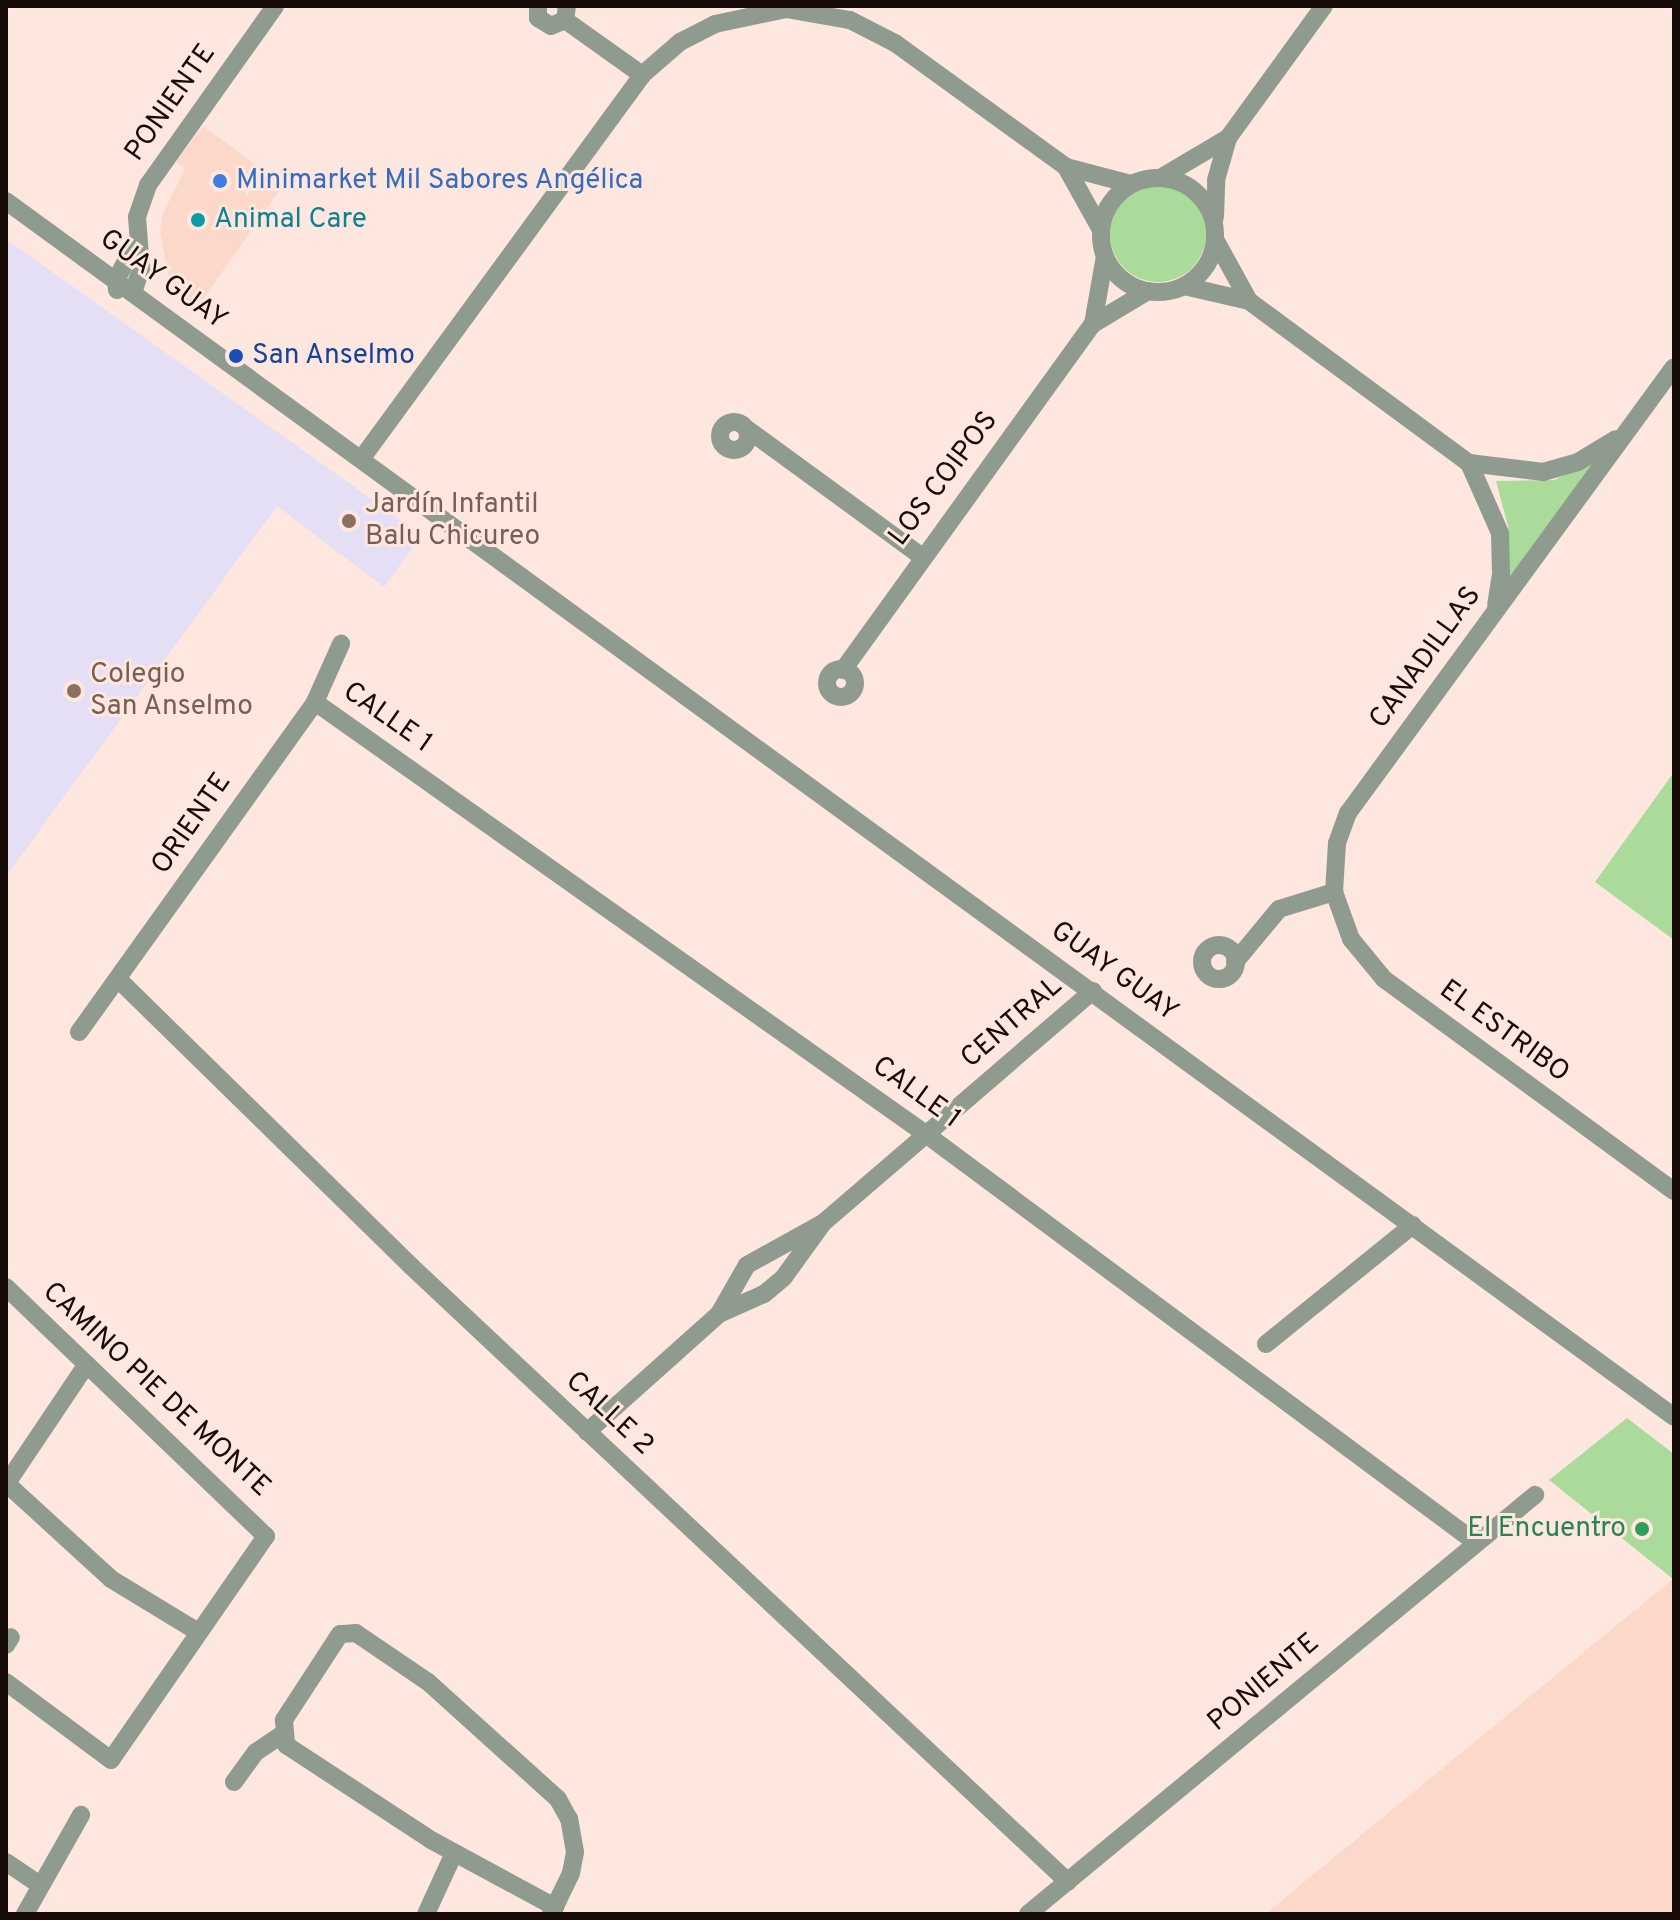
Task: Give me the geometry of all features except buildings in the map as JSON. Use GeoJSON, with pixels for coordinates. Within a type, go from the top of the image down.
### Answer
{"type":"FeatureCollection","features":[{"type":"Feature","properties":{"kind":"street","name":"PONIENTE"},"geometry":{"type":"LineString","coordinates":[[122,290],[136,242],[140,207],[154,174],[275,6]]}},
{"type":"Feature","properties":{"kind":"street"},"geometry":{"type":"LineString","coordinates":[[538,6],[546,25],[566,13],[642,75]]}},
{"type":"Feature","properties":{"kind":"street"},"geometry":{"type":"LineString","coordinates":[[1184,286],[1205,268],[1215,233],[1216,180],[1228,138],[1324,6]]}},
{"type":"Feature","properties":{"kind":"street"},"geometry":{"type":"LineString","coordinates":[[362,458],[642,75],[680,42],[733,18],[786,9],[829,14],[880,33],[1066,167],[1131,184],[1162,177],[1228,138]]}},
{"type":"Feature","properties":{"kind":"street"},"geometry":{"type":"LineString","coordinates":[[1066,167],[1101,230],[1105,256],[1122,279],[1148,291],[1184,286],[1249,301],[1469,463],[1517,472],[1554,470],[1625,434]]}},
{"type":"Feature","properties":{"kind":"street"},"geometry":{"type":"LineString","coordinates":[[1162,177],[1196,191],[1249,301]]}},
{"type":"Feature","properties":{"kind":"street"},"geometry":{"type":"LineString","coordinates":[[1101,230],[1112,201],[1131,184]]}},
{"type":"Feature","properties":{"kind":"street","name":"GUAY GUAY"},"geometry":{"type":"LineString","coordinates":[[6,201],[28,224],[122,290],[454,537],[520,573]]}},
{"type":"Feature","properties":{"kind":"street","name":"GUAY GUAY"},"geometry":{"type":"LineString","coordinates":[[6,216],[28,224]]}},
{"type":"Feature","properties":{"kind":"street","name":"LOS COIPOS"},"geometry":{"type":"LineString","coordinates":[[1093,324],[1105,256]]}},
{"type":"Feature","properties":{"kind":"street","name":"LOS COIPOS"},"geometry":{"type":"LineString","coordinates":[[843,670],[921,556],[1093,324],[1148,291]]}},
{"type":"Feature","properties":{"kind":"street","name":"CANADILLAS"},"geometry":{"type":"LineString","coordinates":[[1334,892],[1337,843],[1348,813],[1674,367]]}},
{"type":"Feature","properties":{"kind":"street","name":"GUAY GUAY"},"geometry":{"type":"LineString","coordinates":[[281,407],[362,458],[1674,1417]]}},
{"type":"Feature","properties":{"kind":"street"},"geometry":{"type":"LineString","coordinates":[[747,429],[921,556]]}},
{"type":"Feature","properties":{"kind":"street"},"geometry":{"type":"LineString","coordinates":[[1469,463],[1500,533],[1501,574],[1494,612]]}},
{"type":"Feature","properties":{"kind":"street","name":"ORIENTE"},"geometry":{"type":"LineString","coordinates":[[79,1032],[119,980],[304,710],[315,702],[341,644]]}},
{"type":"Feature","properties":{"kind":"street","name":"CALLE 1"},"geometry":{"type":"LineString","coordinates":[[315,702],[927,1135],[1475,1542]]}},
{"type":"Feature","properties":{"kind":"street"},"geometry":{"type":"LineString","coordinates":[[1235,962],[1279,909],[1334,892]]}},
{"type":"Feature","properties":{"kind":"street","name":"EL ESTRIBO"},"geometry":{"type":"LineString","coordinates":[[1334,892],[1351,939],[1384,979],[1674,1191]]}},
{"type":"Feature","properties":{"kind":"street","name":"CALLE 2"},"geometry":{"type":"LineString","coordinates":[[119,980],[587,1432],[1068,1882]]}},
{"type":"Feature","properties":{"kind":"street","name":"CENTRAL"},"geometry":{"type":"LineString","coordinates":[[719,1314],[747,1265],[823,1223],[1093,991]]}},
{"type":"Feature","properties":{"kind":"street","name":"CENTRAL"},"geometry":{"type":"LineString","coordinates":[[587,1432],[719,1314],[764,1294],[784,1277],[823,1223]]}},
{"type":"Feature","properties":{"kind":"street"},"geometry":{"type":"LineString","coordinates":[[1266,1344],[1413,1225]]}},
{"type":"Feature","properties":{"kind":"street","name":"CAMINO PIE DE MONTE"},"geometry":{"type":"LineString","coordinates":[[6,1287],[266,1536],[198,1632]]}},
{"type":"Feature","properties":{"kind":"street"},"geometry":{"type":"LineString","coordinates":[[6,1682],[111,1760],[198,1632],[111,1579],[6,1483],[87,1364]]}},
{"type":"Feature","properties":{"kind":"street","name":"PONIENTE"},"geometry":{"type":"LineString","coordinates":[[1028,1914],[1535,1495]]}},
{"type":"Feature","properties":{"kind":"street"},"geometry":{"type":"LineString","coordinates":[[356,1633],[459,1706],[558,1799],[573,1829],[575,1852],[553,1911],[454,1853],[290,1749],[281,1735],[284,1720],[336,1637],[356,1633]]}},
{"type":"Feature","properties":{"kind":"street"},"geometry":{"type":"LineString","coordinates":[[234,1782],[256,1752],[281,1735]]}},
{"type":"Feature","properties":{"kind":"street"},"geometry":{"type":"LineString","coordinates":[[25,1914],[81,1815]]}},
{"type":"Feature","properties":{"kind":"street"},"geometry":{"type":"LineString","coordinates":[[426,1914],[454,1853]]}},
{"type":"Feature","properties":{"kind":"street"},"geometry":{"type":"LineString","coordinates":[[6,1862],[40,1885]]}},
{"type":"Feature","properties":{"kind":"shaded area"},"geometry":{"type":"Polygon","coordinates":[[[203,126],[283,185],[197,308],[171,291],[160,231],[163,213],[185,169],[176,162],[203,126]]]}},
{"type":"Feature","properties":{"kind":"shaded area","name":"Colegio San Anselmo"},"geometry":{"type":"Polygon","coordinates":[[[6,239],[422,535],[384,587],[277,506],[6,876],[6,239]]]}},
{"type":"Feature","properties":{"kind":"shaded area"},"geometry":{"type":"Polygon","coordinates":[[[1673,1579],[1674,1914],[1265,1914],[1673,1579]]]}},
{"type":"Feature","properties":{"kind":"green space"},"geometry":{"type":"Polygon","coordinates":[[[1158,186],[1176,190],[1192,200],[1202,216],[1206,234],[1202,252],[1192,268],[1176,278],[1158,282],[1140,278],[1124,268],[1114,252],[1110,234],[1114,216],[1124,200],[1140,190],[1158,186]]]}},
{"type":"Feature","properties":{"kind":"green space"},"geometry":{"type":"Polygon","coordinates":[[[1599,458],[1507,582],[1509,530],[1496,481],[1554,480],[1599,458]]]}},
{"type":"Feature","properties":{"kind":"green space"},"geometry":{"type":"Polygon","coordinates":[[[1674,772],[1674,940],[1595,882],[1674,772]]]}},
{"type":"Feature","properties":{"kind":"green space","name":"El Encuentro"},"geometry":{"type":"Polygon","coordinates":[[[1627,1418],[1674,1454],[1673,1579],[1549,1480],[1627,1418]]]}},
{"type":"Feature","properties":{"kind":"place","name":"Minimarket Mil Sabores Angélica"},"geometry":{"type":"Point","coordinates":[220,181]}},
{"type":"Feature","properties":{"kind":"place","name":"Animal Care"},"geometry":{"type":"Point","coordinates":[198,220]}},
{"type":"Feature","properties":{"kind":"place","name":"San Anselmo"},"geometry":{"type":"Point","coordinates":[236,356]}},
{"type":"Feature","properties":{"kind":"place","name":"Jardín Infantil Balu Chicureo"},"geometry":{"type":"Point","coordinates":[349,521]}},
{"type":"Feature","properties":{"kind":"place","name":"Colegio San Anselmo"},"geometry":{"type":"Point","coordinates":[74,691]}},
{"type":"Feature","properties":{"kind":"place","name":"El Encuentro"},"geometry":{"type":"Point","coordinates":[1642,1529]}}]}
